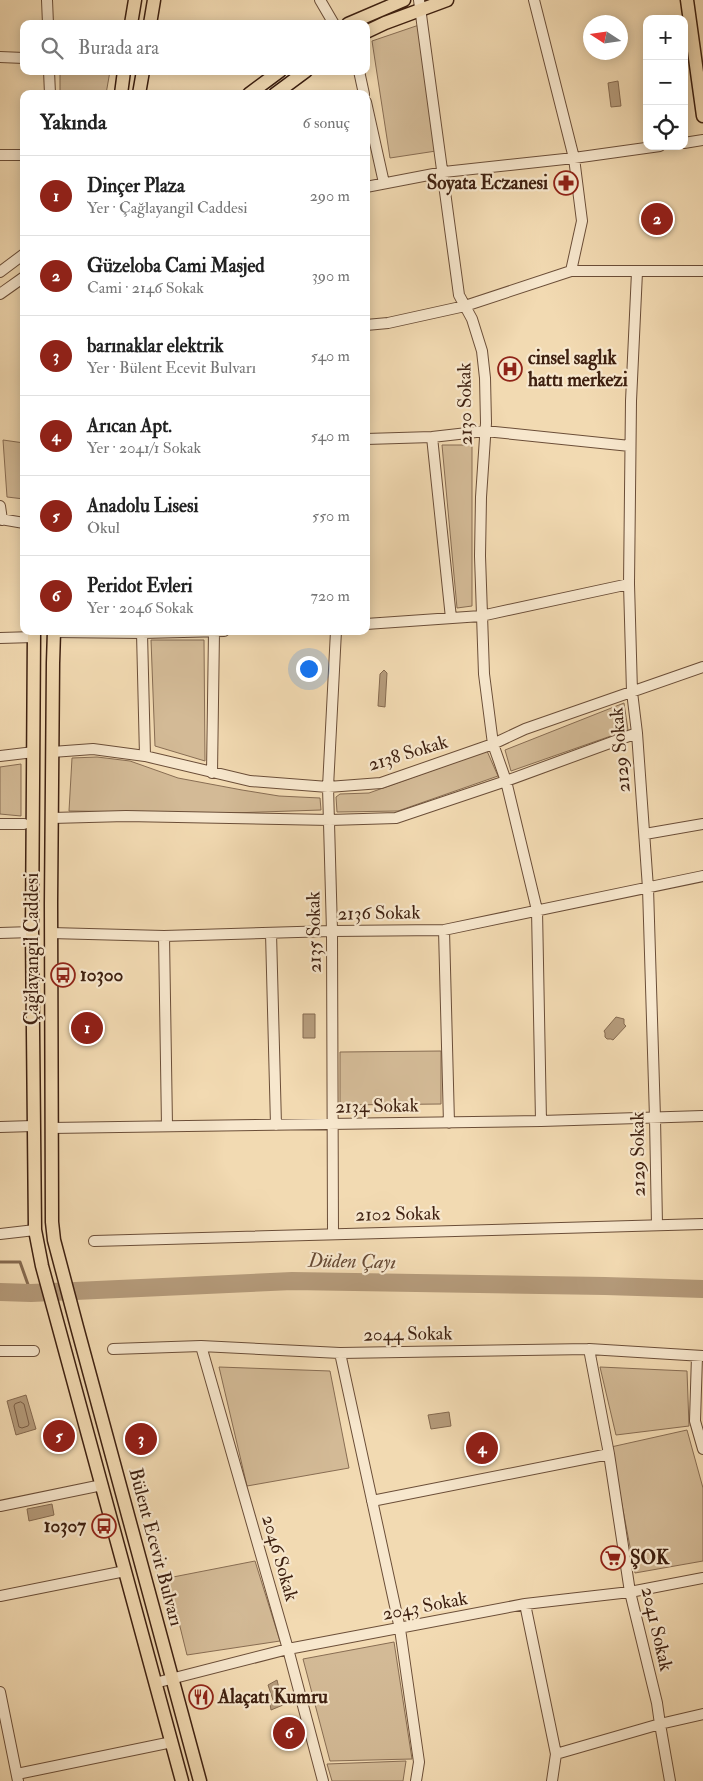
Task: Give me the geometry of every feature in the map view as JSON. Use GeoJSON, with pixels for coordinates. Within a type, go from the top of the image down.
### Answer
{"type":"FeatureCollection","features":[{"type":"Feature","properties":{"kind":"main road"},"geometry":{"type":"LineString","coordinates":[[132,20],[135,0]]}},
{"type":"Feature","properties":{"kind":"main road"},"geometry":{"type":"LineString","coordinates":[[151,20],[154,0]]}},
{"type":"Feature","properties":{"kind":"main road"},"geometry":{"type":"LineString","coordinates":[[357,20],[404,0]]}},
{"type":"Feature","properties":{"kind":"main road"},"geometry":{"type":"LineString","coordinates":[[370,30],[420,5],[447,0]]}},
{"type":"Feature","properties":{"kind":"main road"},"geometry":{"type":"LineString","coordinates":[[687,0],[703,116]]}},
{"type":"Feature","properties":{"kind":"main road"},"geometry":{"type":"LineString","coordinates":[[122,90],[123,75]]}},
{"type":"Feature","properties":{"kind":"main road"},"geometry":{"type":"LineString","coordinates":[[140,90],[142,75]]}},
{"type":"Feature","properties":{"kind":"main road"},"geometry":{"type":"LineString","coordinates":[[254,90],[275,75]]}},
{"type":"Feature","properties":{"kind":"main road"},"geometry":{"type":"LineString","coordinates":[[280,90],[301,75]]}},
{"type":"Feature","properties":{"kind":"main road","name":"Çağlayangil Caddesi"},"geometry":{"type":"LineString","coordinates":[[34,635],[32,932],[34,1230],[42,1266]]}},
{"type":"Feature","properties":{"kind":"main road","name":"Çağlayangil Caddesi"},"geometry":{"type":"LineString","coordinates":[[54,635],[51,933],[52,1222],[61,1265]]}},
{"type":"Feature","properties":{"kind":"main road","name":"Bülent Ecevit Bulvarı"},"geometry":{"type":"LineString","coordinates":[[61,1265],[200,1781]]}},
{"type":"Feature","properties":{"kind":"main road","name":"Bülent Ecevit Bulvarı"},"geometry":{"type":"LineString","coordinates":[[42,1266],[182,1781]]}},
{"type":"Feature","properties":{"kind":"street"},"geometry":{"type":"LineString","coordinates":[[47,0],[48,20]]}},
{"type":"Feature","properties":{"kind":"street"},"geometry":{"type":"LineString","coordinates":[[320,0],[332,20]]}},
{"type":"Feature","properties":{"kind":"street"},"geometry":{"type":"LineString","coordinates":[[534,0],[574,158],[582,221],[571,271]]}},
{"type":"Feature","properties":{"kind":"street","name":"2130 Sokak"},"geometry":{"type":"LineString","coordinates":[[420,5],[459,294],[472,319],[482,351],[485,378],[485,431],[481,497],[481,616],[484,674],[493,744],[506,781],[537,910],[541,1121]]}},
{"type":"Feature","properties":{"kind":"street"},"geometry":{"type":"LineString","coordinates":[[0,57],[20,58]]}},
{"type":"Feature","properties":{"kind":"street"},"geometry":{"type":"LineString","coordinates":[[49,75],[50,90]]}},
{"type":"Feature","properties":{"kind":"street"},"geometry":{"type":"LineString","coordinates":[[360,75],[363,90]]}},
{"type":"Feature","properties":{"kind":"street"},"geometry":{"type":"LineString","coordinates":[[370,120],[384,182]]}},
{"type":"Feature","properties":{"kind":"street"},"geometry":{"type":"LineString","coordinates":[[688,142],[703,140]]}},
{"type":"Feature","properties":{"kind":"street"},"geometry":{"type":"LineString","coordinates":[[370,186],[444,172],[643,148]]}},
{"type":"Feature","properties":{"kind":"street"},"geometry":{"type":"LineString","coordinates":[[0,155],[20,155]]}},
{"type":"Feature","properties":{"kind":"street"},"geometry":{"type":"LineString","coordinates":[[0,272],[20,257]]}},
{"type":"Feature","properties":{"kind":"street"},"geometry":{"type":"LineString","coordinates":[[370,325],[388,323],[465,306],[571,271],[703,271]]}},
{"type":"Feature","properties":{"kind":"street","name":"2129 Sokak"},"geometry":{"type":"LineString","coordinates":[[637,272],[630,446],[629,584],[632,692],[637,733],[648,888],[655,1118],[656,1225]]}},
{"type":"Feature","properties":{"kind":"street"},"geometry":{"type":"LineString","coordinates":[[0,294],[20,279]]}},
{"type":"Feature","properties":{"kind":"street"},"geometry":{"type":"LineString","coordinates":[[370,439],[485,431],[630,446]]}},
{"type":"Feature","properties":{"kind":"street"},"geometry":{"type":"LineString","coordinates":[[432,436],[451,618]]}},
{"type":"Feature","properties":{"kind":"street"},"geometry":{"type":"LineString","coordinates":[[0,506],[1,519],[20,522]]}},
{"type":"Feature","properties":{"kind":"street"},"geometry":{"type":"LineString","coordinates":[[370,624],[481,616],[629,584]]}},
{"type":"Feature","properties":{"kind":"street"},"geometry":{"type":"LineString","coordinates":[[0,638],[26,635]]}},
{"type":"Feature","properties":{"kind":"street"},"geometry":{"type":"LineString","coordinates":[[142,635],[145,756]]}},
{"type":"Feature","properties":{"kind":"street"},"geometry":{"type":"LineString","coordinates":[[212,773],[214,635]]}},
{"type":"Feature","properties":{"kind":"street","name":"2135 Sokak"},"geometry":{"type":"LineString","coordinates":[[333,1233],[332,931],[328,787],[336,635]]}},
{"type":"Feature","properties":{"kind":"street","name":"2138 Sokak"},"geometry":{"type":"LineString","coordinates":[[52,752],[93,749],[145,756],[250,781],[328,787],[381,783],[493,744],[525,729],[703,667]]}},
{"type":"Feature","properties":{"kind":"street"},"geometry":{"type":"LineString","coordinates":[[52,818],[126,816],[330,820],[396,818],[506,781],[637,733]]}},
{"type":"Feature","properties":{"kind":"street"},"geometry":{"type":"LineString","coordinates":[[0,756],[34,752]]}},
{"type":"Feature","properties":{"kind":"street"},"geometry":{"type":"LineString","coordinates":[[0,824],[24,824]]}},
{"type":"Feature","properties":{"kind":"street"},"geometry":{"type":"LineString","coordinates":[[645,834],[703,824]]}},
{"type":"Feature","properties":{"kind":"street","name":"2136 Sokak"},"geometry":{"type":"LineString","coordinates":[[51,933],[164,936],[444,930],[703,876]]}},
{"type":"Feature","properties":{"kind":"street"},"geometry":{"type":"LineString","coordinates":[[444,930],[449,1123]]}},
{"type":"Feature","properties":{"kind":"street"},"geometry":{"type":"LineString","coordinates":[[0,933],[32,932]]}},
{"type":"Feature","properties":{"kind":"street"},"geometry":{"type":"LineString","coordinates":[[271,933],[276,1125]]}},
{"type":"Feature","properties":{"kind":"street"},"geometry":{"type":"LineString","coordinates":[[164,936],[167,1126]]}},
{"type":"Feature","properties":{"kind":"street","name":"2134 Sokak"},"geometry":{"type":"LineString","coordinates":[[51,1128],[449,1123],[703,1116]]}},
{"type":"Feature","properties":{"kind":"street"},"geometry":{"type":"LineString","coordinates":[[0,1126],[33,1126]]}},
{"type":"Feature","properties":{"kind":"street","name":"2102 Sokak"},"geometry":{"type":"LineString","coordinates":[[94,1241],[703,1224]]}},
{"type":"Feature","properties":{"kind":"street"},"geometry":{"type":"LineString","coordinates":[[0,1234],[34,1230]]}},
{"type":"Feature","properties":{"kind":"street","name":"2044 Sokak"},"geometry":{"type":"LineString","coordinates":[[113,1349],[201,1346],[340,1353],[589,1349],[700,1356]]}},
{"type":"Feature","properties":{"kind":"street","name":"2046 Sokak"},"geometry":{"type":"LineString","coordinates":[[201,1346],[288,1649],[323,1781]]}},
{"type":"Feature","properties":{"kind":"street","name":"2041 Sokak"},"geometry":{"type":"LineString","coordinates":[[589,1349],[609,1454],[630,1592],[657,1703],[670,1781]]}},
{"type":"Feature","properties":{"kind":"street"},"geometry":{"type":"LineString","coordinates":[[0,1351],[34,1351]]}},
{"type":"Feature","properties":{"kind":"street"},"geometry":{"type":"LineString","coordinates":[[340,1353],[400,1629],[419,1762],[416,1781]]}},
{"type":"Feature","properties":{"kind":"street"},"geometry":{"type":"LineString","coordinates":[[700,1356],[695,1421],[703,1448]]}},
{"type":"Feature","properties":{"kind":"street"},"geometry":{"type":"LineString","coordinates":[[372,1501],[609,1454]]}},
{"type":"Feature","properties":{"kind":"street"},"geometry":{"type":"LineString","coordinates":[[0,1506],[102,1485]]}},
{"type":"Feature","properties":{"kind":"street"},"geometry":{"type":"LineString","coordinates":[[0,1596],[125,1571]]}},
{"type":"Feature","properties":{"kind":"street","name":"2043 Sokak"},"geometry":{"type":"LineString","coordinates":[[156,1682],[288,1649],[525,1604],[630,1592],[703,1578]]}},
{"type":"Feature","properties":{"kind":"street"},"geometry":{"type":"LineString","coordinates":[[525,1604],[556,1754],[552,1781]]}},
{"type":"Feature","properties":{"kind":"street"},"geometry":{"type":"LineString","coordinates":[[0,1692],[18,1777],[172,1742]]}},
{"type":"Feature","properties":{"kind":"street"},"geometry":{"type":"LineString","coordinates":[[556,1754],[660,1724],[703,1714]]}},
{"type":"Feature","properties":{"kind":"shaded area"},"geometry":{"type":"Polygon","coordinates":[[[419,25],[436,151],[390,158],[372,41],[419,25]]]}},
{"type":"Feature","properties":{"kind":"shaded area"},"geometry":{"type":"Polygon","coordinates":[[[60,75],[109,75],[107,90],[60,90],[60,75]]]}},
{"type":"Feature","properties":{"kind":"shaded area"},"geometry":{"type":"Polygon","coordinates":[[[3,440],[20,442],[20,499],[7,497],[3,440]]]}},
{"type":"Feature","properties":{"kind":"shaded area"},"geometry":{"type":"Polygon","coordinates":[[[442,445],[472,445],[472,606],[457,608],[442,445]]]}},
{"type":"Feature","properties":{"kind":"shaded area"},"geometry":{"type":"Polygon","coordinates":[[[151,640],[204,640],[205,761],[155,746],[151,640]]]}},
{"type":"Feature","properties":{"kind":"shaded area"},"geometry":{"type":"Polygon","coordinates":[[[624,703],[628,730],[511,771],[505,750],[624,703]]]}},
{"type":"Feature","properties":{"kind":"shaded area"},"geometry":{"type":"Polygon","coordinates":[[[487,751],[498,776],[398,811],[337,812],[336,797],[340,794],[369,793],[487,751]]]}},
{"type":"Feature","properties":{"kind":"shaded area"},"geometry":{"type":"Polygon","coordinates":[[[97,757],[130,761],[178,778],[242,790],[279,796],[320,798],[321,810],[232,813],[69,811],[72,758],[97,757]]]}},
{"type":"Feature","properties":{"kind":"shaded area"},"geometry":{"type":"Polygon","coordinates":[[[21,764],[21,816],[0,814],[0,767],[21,764]]]}},
{"type":"Feature","properties":{"kind":"shaded area"},"geometry":{"type":"Polygon","coordinates":[[[441,1051],[441,1104],[340,1105],[340,1052],[441,1051]]]}},
{"type":"Feature","properties":{"kind":"shaded area"},"geometry":{"type":"Polygon","coordinates":[[[219,1367],[330,1371],[349,1468],[247,1486],[219,1367]]]}},
{"type":"Feature","properties":{"kind":"shaded area"},"geometry":{"type":"Polygon","coordinates":[[[600,1367],[687,1371],[689,1426],[616,1435],[600,1367]]]}},
{"type":"Feature","properties":{"kind":"shaded area"},"geometry":{"type":"Polygon","coordinates":[[[687,1430],[703,1488],[703,1561],[635,1573],[611,1447],[687,1430]]]}},
{"type":"Feature","properties":{"kind":"shaded area"},"geometry":{"type":"Polygon","coordinates":[[[255,1561],[280,1641],[187,1655],[168,1578],[255,1561]]]}},
{"type":"Feature","properties":{"kind":"shaded area"},"geometry":{"type":"Polygon","coordinates":[[[394,1642],[412,1759],[330,1761],[303,1659],[394,1642]]]}},
{"type":"Feature","properties":{"kind":"shaded area"},"geometry":{"type":"Polygon","coordinates":[[[406,1761],[403,1781],[332,1781],[327,1764],[406,1761]]]}},
{"type":"Feature","properties":{"kind":"water"},"geometry":{"type":"Polygon","coordinates":[[[618,81],[621,106],[611,107],[608,83],[618,81]]]}},
{"type":"Feature","properties":{"kind":"water"},"geometry":{"type":"Polygon","coordinates":[[[384,670],[387,673],[385,707],[378,706],[380,674],[384,670]]]}},
{"type":"Feature","properties":{"kind":"water"},"geometry":{"type":"Polygon","coordinates":[[[303,1014],[315,1014],[315,1038],[303,1038],[303,1014]]]}},
{"type":"Feature","properties":{"kind":"water"},"geometry":{"type":"Polygon","coordinates":[[[616,1017],[624,1019],[626,1026],[613,1040],[607,1039],[604,1031],[616,1017]]]}},
{"type":"Feature","properties":{"kind":"water"},"geometry":{"type":"Polygon","coordinates":[[[26,1395],[36,1429],[16,1435],[7,1401],[26,1395]]]}},
{"type":"Feature","properties":{"kind":"water"},"geometry":{"type":"Polygon","coordinates":[[[449,1412],[451,1426],[431,1429],[428,1415],[449,1412]]]}},
{"type":"Feature","properties":{"kind":"water"},"geometry":{"type":"Polygon","coordinates":[[[52,1504],[54,1515],[29,1521],[27,1509],[52,1504]]]}},
{"type":"Feature","properties":{"kind":"water"},"geometry":{"type":"Polygon","coordinates":[[[277,1680],[283,1705],[271,1710],[270,1704],[274,1703],[268,1685],[277,1680]]]}},
{"type":"Feature","properties":{"kind":"waterway"},"geometry":{"type":"LineString","coordinates":[[0,1262],[20,1262],[31,1293]]}},
{"type":"Feature","properties":{"kind":"waterway","name":"Düden Çayı"},"geometry":{"type":"LineString","coordinates":[[0,1292],[31,1293],[292,1281],[703,1289]]}},
{"type":"Feature","properties":{"kind":"place","name":"Soyata Eczanesi"},"geometry":{"type":"Point","coordinates":[566,183]}},
{"type":"Feature","properties":{"kind":"place","name":"Güzeloba Cami Masjed"},"geometry":{"type":"Point","coordinates":[657,219]}},
{"type":"Feature","properties":{"kind":"place","name":"cinsel saglık hattı merkezi"},"geometry":{"type":"Point","coordinates":[510,369]}},
{"type":"Feature","properties":{"kind":"place","name":"10300"},"geometry":{"type":"Point","coordinates":[63,975]}},
{"type":"Feature","properties":{"kind":"place","name":"Dinçer Plaza"},"geometry":{"type":"Point","coordinates":[87,1028]}},
{"type":"Feature","properties":{"kind":"place","name":"Anadolu Lisesi"},"geometry":{"type":"Point","coordinates":[59,1436]}},
{"type":"Feature","properties":{"kind":"place","name":"barınaklar elektrik"},"geometry":{"type":"Point","coordinates":[141,1439]}},
{"type":"Feature","properties":{"kind":"place","name":"Arıcan Apt."},"geometry":{"type":"Point","coordinates":[482,1448]}},
{"type":"Feature","properties":{"kind":"place","name":"10307"},"geometry":{"type":"Point","coordinates":[104,1526]}},
{"type":"Feature","properties":{"kind":"place","name":"ŞOK"},"geometry":{"type":"Point","coordinates":[613,1558]}},
{"type":"Feature","properties":{"kind":"place","name":"Alaçatı Kumru"},"geometry":{"type":"Point","coordinates":[201,1697]}},
{"type":"Feature","properties":{"kind":"place","name":"Peridot Evleri"},"geometry":{"type":"Point","coordinates":[289,1733]}}]}
